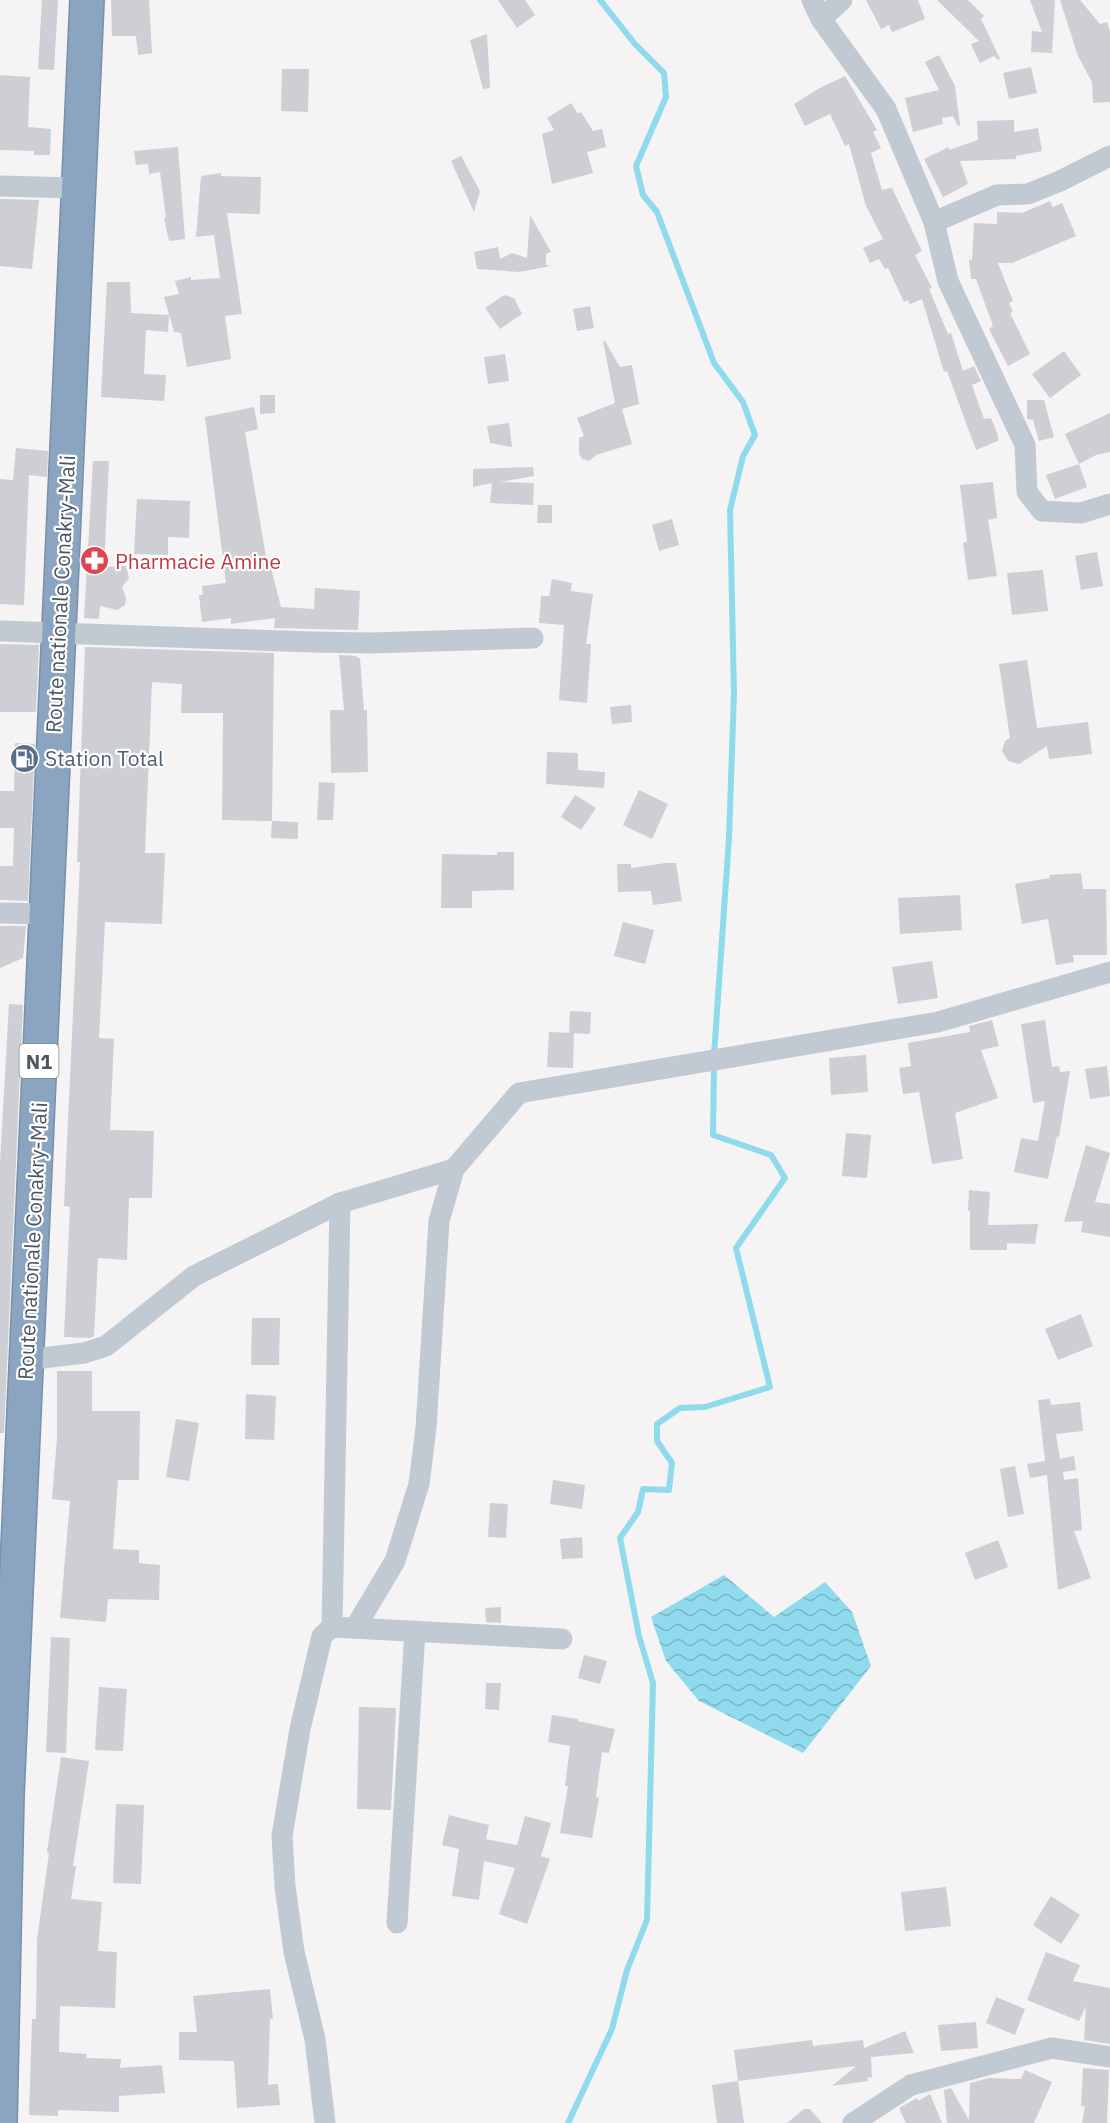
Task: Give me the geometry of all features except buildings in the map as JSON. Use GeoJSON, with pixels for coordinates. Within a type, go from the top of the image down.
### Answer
{"type":"FeatureCollection","features":[{"type":"Feature","properties":{"kind":"highway","name":"Route nationale Conakry-Mali"},"geometry":{"type":"LineString","coordinates":[[0,2123],[10,1511],[26,1360],[87,0]]}},
{"type":"Feature","properties":{"kind":"street"},"geometry":{"type":"LineString","coordinates":[[842,0],[817,10],[886,109],[934,222],[948,281],[1025,445],[1027,492],[1042,510],[1081,513],[1110,504]]}},
{"type":"Feature","properties":{"kind":"street"},"geometry":{"type":"LineString","coordinates":[[934,222],[997,195],[1028,194],[1110,156]]}},
{"type":"Feature","properties":{"kind":"street"},"geometry":{"type":"LineString","coordinates":[[0,186],[78,188]]}},
{"type":"Feature","properties":{"kind":"street"},"geometry":{"type":"LineString","coordinates":[[0,631],[334,642],[533,638]]}},
{"type":"Feature","properties":{"kind":"street"},"geometry":{"type":"LineString","coordinates":[[0,913],[46,914]]}},
{"type":"Feature","properties":{"kind":"street"},"geometry":{"type":"LineString","coordinates":[[354,1628],[395,1561],[418,1484],[426,1428],[439,1221],[454,1169],[519,1092],[938,1022],[1110,972]]}},
{"type":"Feature","properties":{"kind":"street"},"geometry":{"type":"LineString","coordinates":[[26,1360],[84,1353],[106,1346],[194,1276],[340,1203],[454,1169]]}},
{"type":"Feature","properties":{"kind":"street"},"geometry":{"type":"LineString","coordinates":[[332,1627],[340,1203]]}},
{"type":"Feature","properties":{"kind":"street"},"geometry":{"type":"LineString","coordinates":[[325,2123],[315,2039],[294,1952],[285,1886],[282,1836],[300,1729],[322,1636],[332,1627],[562,1639]]}},
{"type":"Feature","properties":{"kind":"street"},"geometry":{"type":"LineString","coordinates":[[397,1923],[415,1631]]}},
{"type":"Feature","properties":{"kind":"street"},"geometry":{"type":"LineString","coordinates":[[853,2123],[911,2085],[1052,2048],[1110,2057]]}},
{"type":"Feature","properties":{"kind":"water"},"geometry":{"type":"Polygon","coordinates":[[[724,1575],[774,1617],[825,1582],[852,1612],[871,1666],[803,1753],[699,1701],[666,1661],[651,1617],[724,1575]]]}},
{"type":"Feature","properties":{"kind":"waterway"},"geometry":{"type":"LineString","coordinates":[[600,0],[635,44],[664,73],[666,97],[636,166],[643,195],[657,212],[714,363],[743,402],[755,435],[743,456],[730,510],[734,693],[729,838],[714,1055]]}},
{"type":"Feature","properties":{"kind":"waterway"},"geometry":{"type":"LineString","coordinates":[[568,2123],[612,2029],[627,1970],[647,1920],[653,1683],[639,1636],[620,1538],[638,1512],[643,1489],[669,1490],[672,1463],[657,1441],[657,1424],[680,1408],[705,1407],[770,1387],[736,1248],[785,1178],[771,1155],[713,1135],[714,1065]]}},
{"type":"Feature","properties":{"kind":"place","name":"Pharmacie Amine"},"geometry":{"type":"Point","coordinates":[94,561]}},
{"type":"Feature","properties":{"kind":"place","name":"Station Total"},"geometry":{"type":"Point","coordinates":[24,758]}}]}
